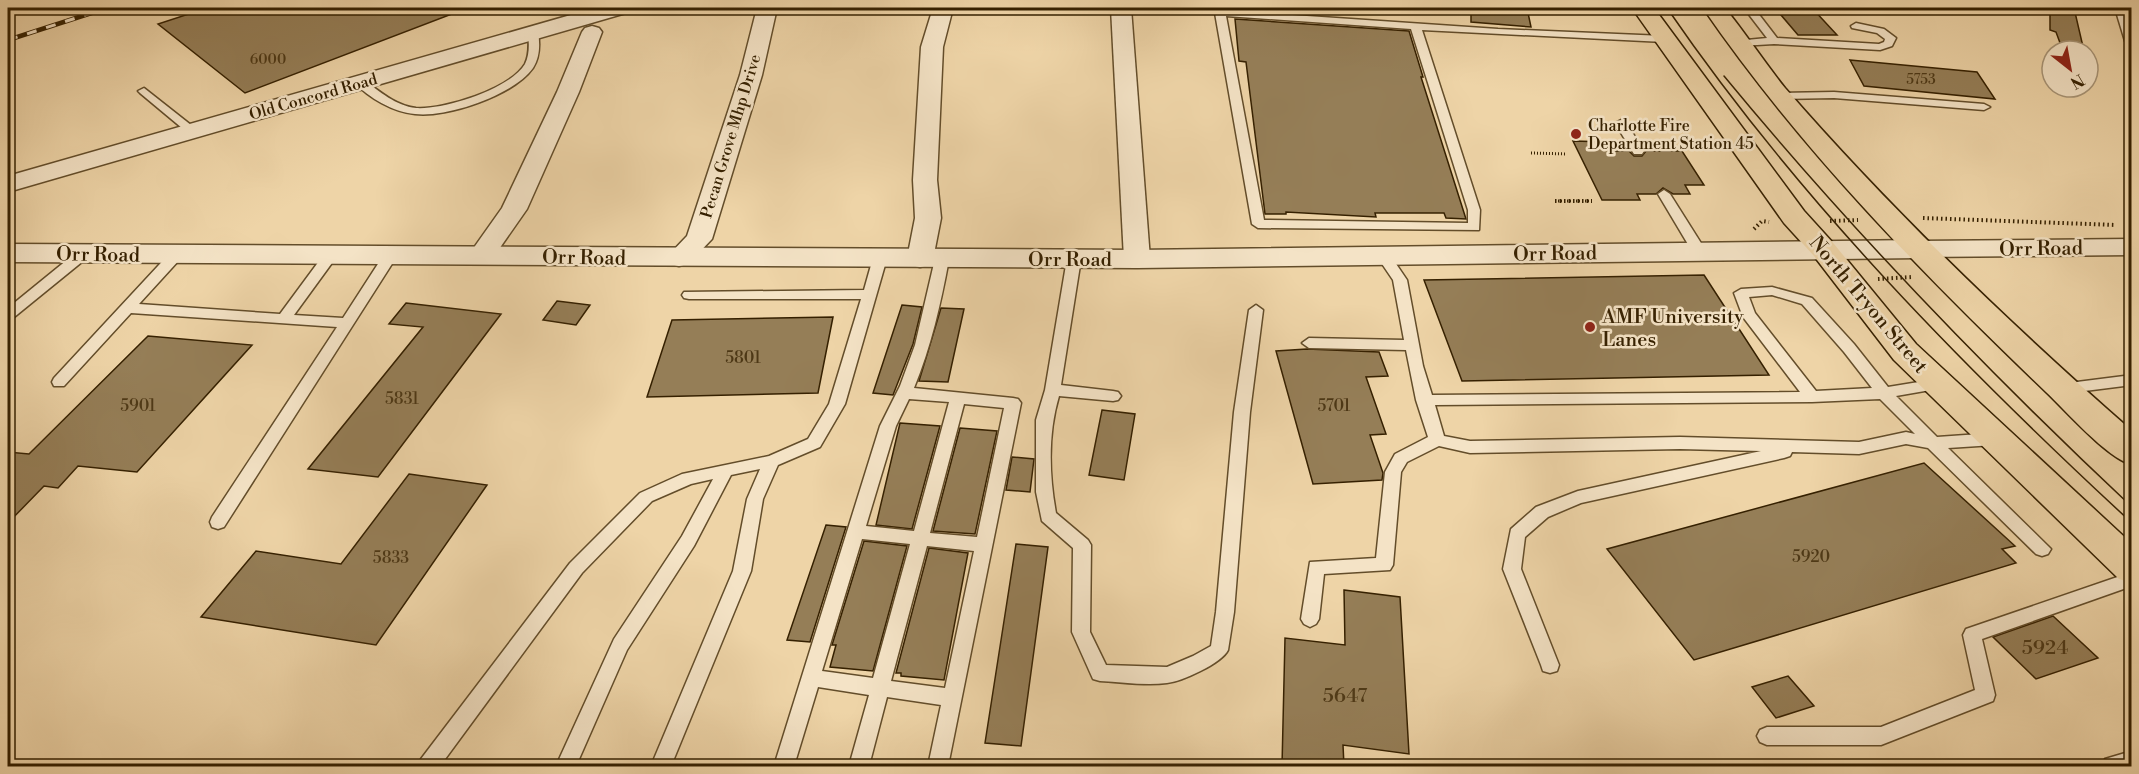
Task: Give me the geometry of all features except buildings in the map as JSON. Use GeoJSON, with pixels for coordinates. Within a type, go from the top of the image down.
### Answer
{"type":"FeatureCollection","features":[{"type":"Feature","properties":{"kind":"main road","name":"North Tryon Street"},"geometry":{"type":"LineString","coordinates":[[1643,8],[1794,217],[1825,235],[1905,352],[2132,568]]}},
{"type":"Feature","properties":{"kind":"main road"},"geometry":{"type":"LineString","coordinates":[[1714,8],[1780,96],[1919,263],[2132,452]]}},
{"type":"Feature","properties":{"kind":"street","name":"Old Concord Road"},"geometry":{"type":"LineString","coordinates":[[8,184],[360,82],[533,43],[583,19],[618,8]]}},
{"type":"Feature","properties":{"kind":"street","name":"Pecan Grove Mhp Drive"},"geometry":{"type":"LineString","coordinates":[[679,258],[699,239],[751,75],[767,8]]}},
{"type":"Feature","properties":{"kind":"street"},"geometry":{"type":"LineString","coordinates":[[931,259],[925,180],[932,47],[943,8]]}},
{"type":"Feature","properties":{"kind":"street"},"geometry":{"type":"LineString","coordinates":[[1121,8],[1137,259]]}},
{"type":"Feature","properties":{"kind":"street"},"geometry":{"type":"LineString","coordinates":[[2125,8],[2132,37]]}},
{"type":"Feature","properties":{"kind":"street"},"geometry":{"type":"LineString","coordinates":[[481,256],[514,209],[568,92],[583,19]]}},
{"type":"Feature","properties":{"kind":"street","name":"Orr Road"},"geometry":{"type":"LineString","coordinates":[[8,253],[1137,259],[1699,251],[1825,235],[1919,263],[2126,236]]}},
{"type":"Feature","properties":{"kind":"lane"},"geometry":{"type":"LineString","coordinates":[[1749,8],[1774,42]]}},
{"type":"Feature","properties":{"kind":"lane"},"geometry":{"type":"LineString","coordinates":[[1415,26],[1474,210],[1474,227],[1258,224],[1220,13],[1664,39]]}},
{"type":"Feature","properties":{"kind":"lane"},"geometry":{"type":"LineString","coordinates":[[1740,43],[1774,42],[1881,47],[1888,44],[1891,38],[1880,31],[1856,26]]}},
{"type":"Feature","properties":{"kind":"lane"},"geometry":{"type":"LineString","coordinates":[[360,82],[391,106],[418,112],[447,110],[516,79],[529,66],[533,43]]}},
{"type":"Feature","properties":{"kind":"lane"},"geometry":{"type":"LineString","coordinates":[[144,91],[192,131]]}},
{"type":"Feature","properties":{"kind":"lane"},"geometry":{"type":"LineString","coordinates":[[1780,96],[1834,95],[1984,107]]}},
{"type":"Feature","properties":{"kind":"lane"},"geometry":{"type":"LineString","coordinates":[[1621,123],[1638,151]]}},
{"type":"Feature","properties":{"kind":"lane"},"geometry":{"type":"LineString","coordinates":[[1664,194],[1699,251]]}},
{"type":"Feature","properties":{"kind":"lane"},"geometry":{"type":"LineString","coordinates":[[8,315],[83,254]]}},
{"type":"Feature","properties":{"kind":"lane"},"geometry":{"type":"LineString","coordinates":[[59,382],[176,255]]}},
{"type":"Feature","properties":{"kind":"lane"},"geometry":{"type":"LineString","coordinates":[[1383,255],[1400,280],[1424,400],[1437,440]]}},
{"type":"Feature","properties":{"kind":"lane"},"geometry":{"type":"LineString","coordinates":[[284,319],[330,256]]}},
{"type":"Feature","properties":{"kind":"lane"},"geometry":{"type":"LineString","coordinates":[[218,522],[390,256]]}},
{"type":"Feature","properties":{"kind":"lane"},"geometry":{"type":"LineString","coordinates":[[428,766],[576,568],[646,497],[688,478],[772,461],[814,443],[837,404],[880,258]]}},
{"type":"Feature","properties":{"kind":"lane"},"geometry":{"type":"LineString","coordinates":[[784,766],[888,426],[907,393],[935,307],[931,259]]}},
{"type":"Feature","properties":{"kind":"lane"},"geometry":{"type":"LineString","coordinates":[[1074,259],[1053,390],[1044,420],[1044,492],[1048,516],[1082,544],[1081,632],[1100,673],[1168,675],[1200,662],[1219,650],[1225,612],[1242,412],[1256,310]]}},
{"type":"Feature","properties":{"kind":"lane"},"geometry":{"type":"LineString","coordinates":[[1812,397],[1748,314],[1742,292],[1772,291],[1807,301],[1849,348],[1884,393],[2042,549]]}},
{"type":"Feature","properties":{"kind":"lane"},"geometry":{"type":"LineString","coordinates":[[689,295],[870,294]]}},
{"type":"Feature","properties":{"kind":"lane"},"geometry":{"type":"LineString","coordinates":[[8,303],[23,303]]}},
{"type":"Feature","properties":{"kind":"lane"},"geometry":{"type":"LineString","coordinates":[[128,309],[346,323]]}},
{"type":"Feature","properties":{"kind":"lane"},"geometry":{"type":"LineString","coordinates":[[1310,343],[1412,345]]}},
{"type":"Feature","properties":{"kind":"lane"},"geometry":{"type":"LineString","coordinates":[[2061,389],[2132,380]]}},
{"type":"Feature","properties":{"kind":"lane"},"geometry":{"type":"LineString","coordinates":[[1424,400],[1812,397],[1884,393],[1937,384]]}},
{"type":"Feature","properties":{"kind":"lane"},"geometry":{"type":"LineString","coordinates":[[1053,390],[1113,396]]}},
{"type":"Feature","properties":{"kind":"lane"},"geometry":{"type":"LineString","coordinates":[[907,393],[1013,403],[938,766]]}},
{"type":"Feature","properties":{"kind":"lane"},"geometry":{"type":"LineString","coordinates":[[860,766],[958,398]]}},
{"type":"Feature","properties":{"kind":"lane"},"geometry":{"type":"LineString","coordinates":[[1310,619],[1316,567],[1384,566],[1393,472],[1401,458],[1437,440],[1470,447],[1680,443],[1859,448],[1906,438],[1933,443],[1994,439]]}},
{"type":"Feature","properties":{"kind":"lane"},"geometry":{"type":"LineString","coordinates":[[1550,665],[1512,569],[1517,534],[1542,512],[1578,497],[1807,447]]}},
{"type":"Feature","properties":{"kind":"lane"},"geometry":{"type":"LineString","coordinates":[[661,766],[742,571],[755,499],[772,461]]}},
{"type":"Feature","properties":{"kind":"lane"},"geometry":{"type":"LineString","coordinates":[[566,766],[620,645],[688,541],[726,470]]}},
{"type":"Feature","properties":{"kind":"lane"},"geometry":{"type":"LineString","coordinates":[[856,532],[984,546]]}},
{"type":"Feature","properties":{"kind":"lane"},"geometry":{"type":"LineString","coordinates":[[1767,736],[1881,736],[1986,695],[1972,635],[2132,579]]}},
{"type":"Feature","properties":{"kind":"lane"},"geometry":{"type":"LineString","coordinates":[[811,678],[952,698]]}},
{"type":"Feature","properties":{"kind":"lane"},"geometry":{"type":"LineString","coordinates":[[2112,766],[2132,759]]}},
{"type":"Feature","properties":{"kind":"path"},"geometry":{"type":"LineString","coordinates":[[1531,153],[1567,154]]}},
{"type":"Feature","properties":{"kind":"path"},"geometry":{"type":"LineString","coordinates":[[1555,201],[1592,201]]}},
{"type":"Feature","properties":{"kind":"path"},"geometry":{"type":"LineString","coordinates":[[1915,218],[2126,236]]}},
{"type":"Feature","properties":{"kind":"path"},"geometry":{"type":"LineString","coordinates":[[1825,235],[1866,220]]}},
{"type":"Feature","properties":{"kind":"path"},"geometry":{"type":"LineString","coordinates":[[1759,226],[1761,221]]}},
{"type":"Feature","properties":{"kind":"path"},"geometry":{"type":"LineString","coordinates":[[1869,279],[1919,263]]}},
{"type":"Feature","properties":{"kind":"tram line"},"geometry":{"type":"LineString","coordinates":[[1667,8],[1771,147],[1885,278],[2006,403],[2132,523]]}},
{"type":"Feature","properties":{"kind":"tram line"},"geometry":{"type":"LineString","coordinates":[[1724,76],[1821,189],[1921,298],[2025,404],[2132,507]]}},
{"type":"Feature","properties":{"kind":"railway"},"geometry":{"type":"LineString","coordinates":[[8,40],[107,8]]}},
{"type":"Feature","properties":{"kind":"place","name":"Charlotte Fire Department Station 45"},"geometry":{"type":"Point","coordinates":[1576,134]}},
{"type":"Feature","properties":{"kind":"place","name":"AMF University Lanes"},"geometry":{"type":"Point","coordinates":[1590,327]}}]}
